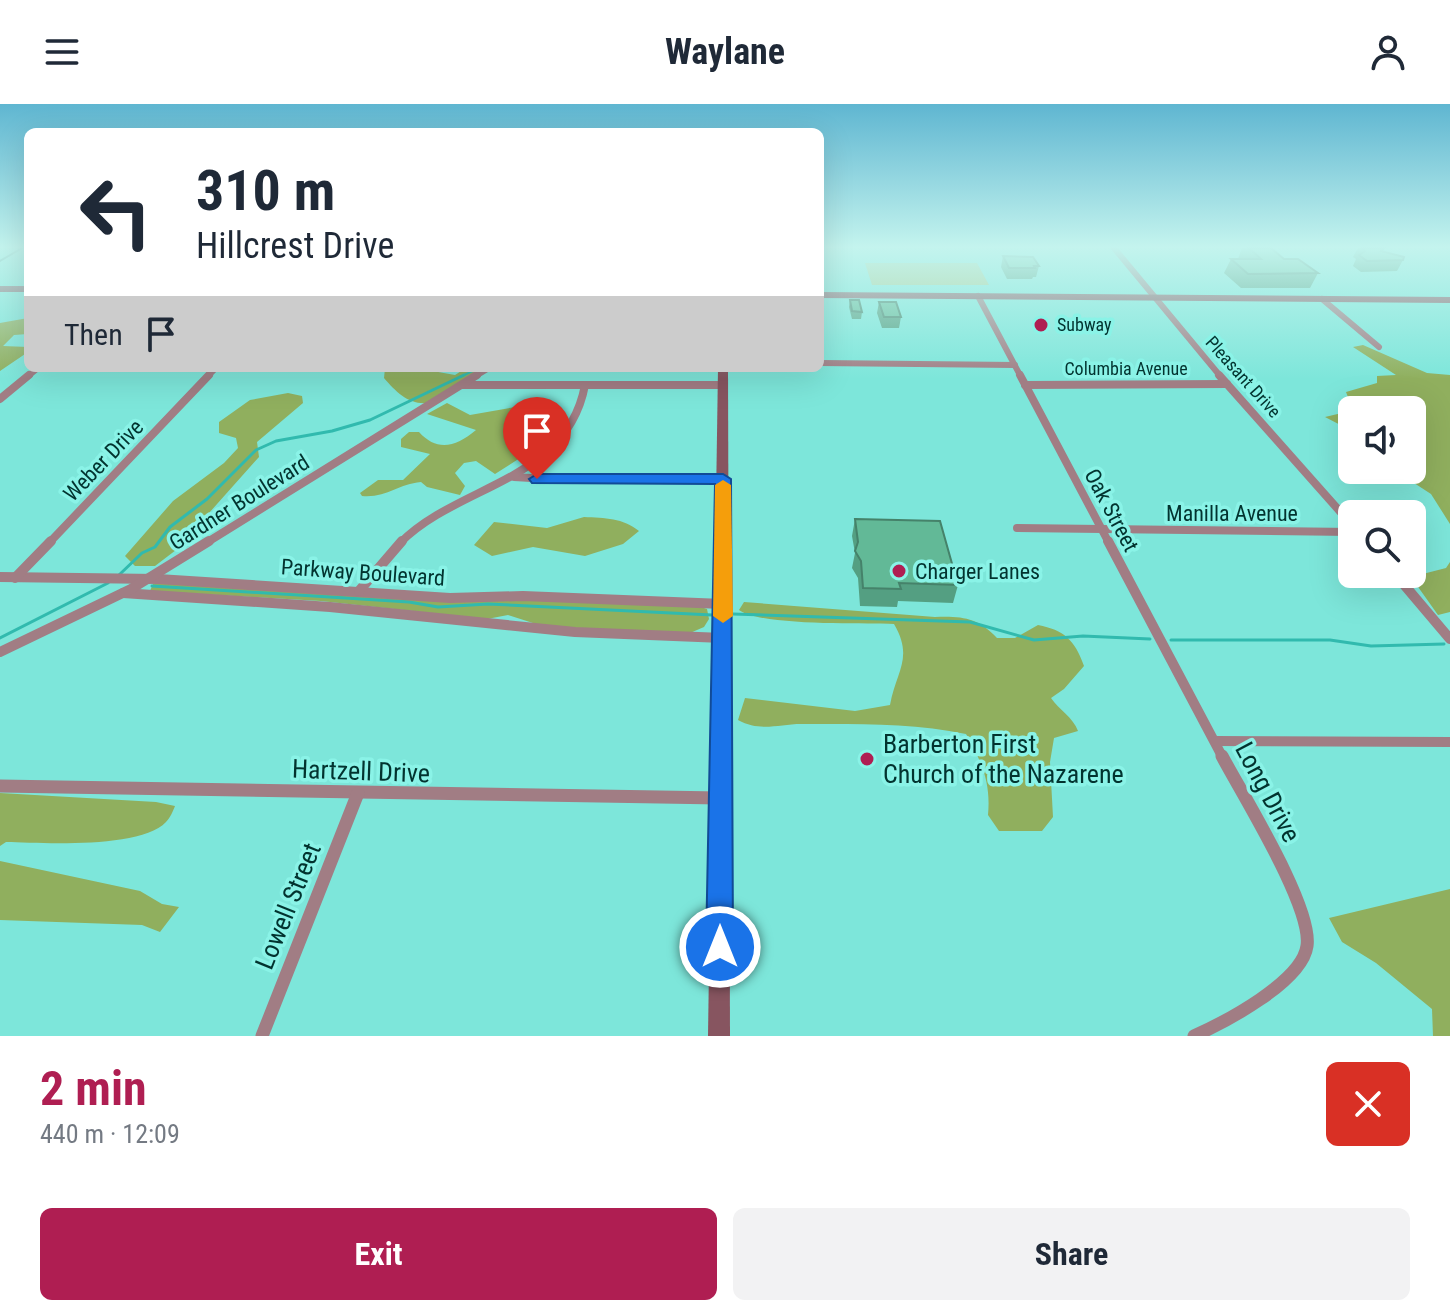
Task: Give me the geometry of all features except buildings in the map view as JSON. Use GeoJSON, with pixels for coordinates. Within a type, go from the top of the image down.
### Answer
{"type":"FeatureCollection","features":[{"type":"Feature","properties":{"kind":"main road"},"geometry":{"type":"LineString","coordinates":[[824,295],[1450,300]]}},
{"type":"Feature","properties":{"kind":"main road"},"geometry":{"type":"LineString","coordinates":[[719,1036],[723,376]]}},
{"type":"Feature","properties":{"kind":"street","name":"Pleasant Drive"},"geometry":{"type":"LineString","coordinates":[[1150,291],[1338,509]]}},
{"type":"Feature","properties":{"kind":"street","name":"Oak Street"},"geometry":{"type":"LineString","coordinates":[[978,296],[1215,741]]}},
{"type":"Feature","properties":{"kind":"street"},"geometry":{"type":"LineString","coordinates":[[1322,299],[1379,347]]}},
{"type":"Feature","properties":{"kind":"street"},"geometry":{"type":"LineString","coordinates":[[824,363],[1015,365]]}},
{"type":"Feature","properties":{"kind":"street"},"geometry":{"type":"LineString","coordinates":[[0,399],[33,372]]}},
{"type":"Feature","properties":{"kind":"street","name":"Weber Drive"},"geometry":{"type":"LineString","coordinates":[[15,578],[212,372]]}},
{"type":"Feature","properties":{"kind":"street","name":"Gardner Boulevard"},"geometry":{"type":"LineString","coordinates":[[0,652],[149,579],[483,372]]}},
{"type":"Feature","properties":{"kind":"street"},"geometry":{"type":"LineString","coordinates":[[462,385],[585,385],[723,376]]}},
{"type":"Feature","properties":{"kind":"street","name":"Columbia Avenue"},"geometry":{"type":"LineString","coordinates":[[1025,385],[1227,384]]}},
{"type":"Feature","properties":{"kind":"street"},"geometry":{"type":"LineString","coordinates":[[359,591],[402,541],[425,522],[454,504],[514,477],[567,430],[583,401],[585,385]]}},
{"type":"Feature","properties":{"kind":"street"},"geometry":{"type":"LineString","coordinates":[[514,477],[566,480],[723,479]]}},
{"type":"Feature","properties":{"kind":"street","name":"Manilla Avenue"},"geometry":{"type":"LineString","coordinates":[[1017,528],[1338,532]]}},
{"type":"Feature","properties":{"kind":"street","name":"Parkway Boulevard"},"geometry":{"type":"LineString","coordinates":[[0,577],[149,579],[450,598],[523,596],[723,604]]}},
{"type":"Feature","properties":{"kind":"street"},"geometry":{"type":"LineString","coordinates":[[1407,588],[1450,639]]}},
{"type":"Feature","properties":{"kind":"street","name":"Parkway Boulevard"},"geometry":{"type":"LineString","coordinates":[[123,593],[330,607],[575,632],[723,638]]}},
{"type":"Feature","properties":{"kind":"street","name":"Long Drive"},"geometry":{"type":"LineString","coordinates":[[1194,1036],[1212,1030],[1294,971],[1305,957],[1307,946],[1307,933],[1283,871],[1215,741],[1450,742]]}},
{"type":"Feature","properties":{"kind":"street","name":"Hartzell Drive"},"geometry":{"type":"LineString","coordinates":[[0,786],[721,798]]}},
{"type":"Feature","properties":{"kind":"street","name":"Lowell Street"},"geometry":{"type":"LineString","coordinates":[[262,1036],[358,793]]}},
{"type":"Feature","properties":{"kind":"green space"},"geometry":{"type":"Polygon","coordinates":[[[24,319],[24,334],[14,335],[3,346],[24,347],[24,355],[0,371],[0,323],[24,319]]]}},
{"type":"Feature","properties":{"kind":"green space"},"geometry":{"type":"Polygon","coordinates":[[[1363,345],[1427,373],[1450,375],[1450,524],[1431,494],[1416,484],[1426,484],[1426,396],[1348,396],[1346,392],[1377,383],[1377,376],[1396,375],[1353,347],[1363,345]]]}},
{"type":"Feature","properties":{"kind":"green space"},"geometry":{"type":"Polygon","coordinates":[[[385,372],[455,375],[477,372],[428,403],[409,400],[384,378],[385,372]]]}},
{"type":"Feature","properties":{"kind":"green space"},"geometry":{"type":"Polygon","coordinates":[[[288,393],[302,396],[303,403],[257,442],[259,457],[176,550],[155,566],[135,566],[125,556],[173,501],[224,463],[238,448],[236,438],[219,433],[219,422],[250,400],[288,393]]]}},
{"type":"Feature","properties":{"kind":"green space"},"geometry":{"type":"Polygon","coordinates":[[[447,403],[470,415],[515,407],[533,415],[531,424],[509,446],[520,458],[495,474],[476,461],[464,463],[455,473],[465,486],[460,495],[427,487],[421,482],[379,495],[362,496],[360,493],[378,480],[403,480],[430,454],[401,447],[401,439],[409,432],[419,432],[433,443],[447,445],[476,430],[427,414],[447,403]]]}},
{"type":"Feature","properties":{"kind":"green space"},"geometry":{"type":"Polygon","coordinates":[[[1338,414],[1338,424],[1325,417],[1338,414]]]}},
{"type":"Feature","properties":{"kind":"green space"},"geometry":{"type":"Polygon","coordinates":[[[584,517],[620,521],[639,531],[623,544],[585,556],[533,547],[492,556],[474,545],[494,522],[547,528],[584,517]]]}},
{"type":"Feature","properties":{"kind":"green space"},"geometry":{"type":"Polygon","coordinates":[[[1450,562],[1450,612],[1438,615],[1419,588],[1426,588],[1426,573],[1446,568],[1450,562]]]}},
{"type":"Feature","properties":{"kind":"green space"},"geometry":{"type":"Polygon","coordinates":[[[165,582],[324,590],[456,602],[501,599],[698,606],[707,609],[709,619],[704,627],[690,633],[601,631],[536,624],[508,615],[487,619],[321,601],[150,591],[153,584],[165,582]]]}},
{"type":"Feature","properties":{"kind":"green space"},"geometry":{"type":"Polygon","coordinates":[[[744,602],[962,618],[983,626],[997,638],[1015,638],[1038,625],[1062,633],[1077,649],[1084,666],[1064,689],[1051,698],[1078,731],[1054,738],[1050,762],[1053,817],[1042,831],[999,831],[988,815],[984,773],[966,734],[886,725],[796,724],[763,727],[738,720],[745,698],[855,711],[890,705],[903,656],[903,646],[894,624],[768,619],[739,610],[744,602]]]}},
{"type":"Feature","properties":{"kind":"green space"},"geometry":{"type":"Polygon","coordinates":[[[0,793],[156,802],[175,806],[166,822],[136,837],[90,842],[6,842],[0,846],[0,793]]]}},
{"type":"Feature","properties":{"kind":"green space"},"geometry":{"type":"Polygon","coordinates":[[[0,861],[140,891],[162,904],[179,907],[160,932],[142,925],[0,920],[0,861]]]}},
{"type":"Feature","properties":{"kind":"green space"},"geometry":{"type":"Polygon","coordinates":[[[1450,889],[1450,1036],[1433,1036],[1432,1009],[1376,963],[1342,942],[1329,918],[1450,889]]]}},
{"type":"Feature","properties":{"kind":"waterway"},"geometry":{"type":"LineString","coordinates":[[460,377],[471,372]]}},
{"type":"Feature","properties":{"kind":"waterway"},"geometry":{"type":"LineString","coordinates":[[119,575],[142,553],[155,547],[170,527],[207,499],[256,450],[276,441],[332,431],[370,420],[464,375]]}},
{"type":"Feature","properties":{"kind":"waterway"},"geometry":{"type":"LineString","coordinates":[[0,638],[108,583]]}},
{"type":"Feature","properties":{"kind":"waterway"},"geometry":{"type":"LineString","coordinates":[[152,586],[409,602],[438,607],[488,604],[712,615]]}},
{"type":"Feature","properties":{"kind":"waterway"},"geometry":{"type":"LineString","coordinates":[[733,614],[970,622],[1034,640],[1083,636],[1150,639]]}},
{"type":"Feature","properties":{"kind":"waterway"},"geometry":{"type":"LineString","coordinates":[[1171,640],[1330,640],[1371,646],[1444,644]]}},
{"type":"Feature","properties":{"kind":"slow traffic"},"geometry":{"type":"LineString","coordinates":[[723,485],[723,616]]}},
{"type":"Feature","properties":{"kind":"place","name":"Subway"},"geometry":{"type":"Point","coordinates":[1041,325]}},
{"type":"Feature","properties":{"kind":"place","name":"Charger Lanes"},"geometry":{"type":"Point","coordinates":[899,571]}},
{"type":"Feature","properties":{"kind":"place","name":"Barberton First Church of the Nazarene"},"geometry":{"type":"Point","coordinates":[867,759]}},
{"type":"Feature","properties":{"kind":"route"},"geometry":{"type":"LineString","coordinates":[[537,479],[723,479],[720,947]]}}]}
